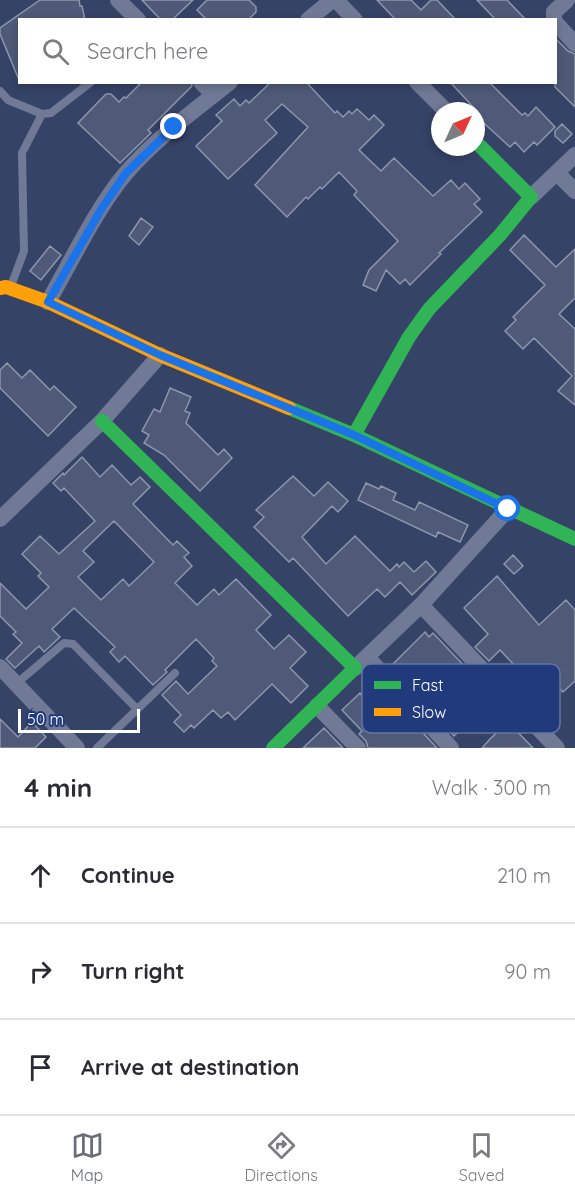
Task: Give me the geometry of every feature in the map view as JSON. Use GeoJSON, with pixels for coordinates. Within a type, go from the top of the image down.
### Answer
{"type":"FeatureCollection","features":[{"type":"Feature","properties":{"kind":"street"},"geometry":{"type":"LineString","coordinates":[[118,0],[136,18]]}},
{"type":"Feature","properties":{"kind":"street"},"geometry":{"type":"LineString","coordinates":[[311,18],[334,0],[353,18]]}},
{"type":"Feature","properties":{"kind":"street"},"geometry":{"type":"LineString","coordinates":[[554,18],[554,12],[567,0]]}},
{"type":"Feature","properties":{"kind":"street"},"geometry":{"type":"LineString","coordinates":[[557,25],[575,44]]}},
{"type":"Feature","properties":{"kind":"street"},"geometry":{"type":"LineString","coordinates":[[203,84],[214,95]]}},
{"type":"Feature","properties":{"kind":"street"},"geometry":{"type":"LineString","coordinates":[[48,302],[102,208],[126,173],[174,127],[228,84]]}},
{"type":"Feature","properties":{"kind":"street"},"geometry":{"type":"LineString","coordinates":[[419,84],[437,102]]}},
{"type":"Feature","properties":{"kind":"street"},"geometry":{"type":"LineString","coordinates":[[485,151],[531,197]]}},
{"type":"Feature","properties":{"kind":"street"},"geometry":{"type":"LineString","coordinates":[[354,435],[409,337],[429,309],[500,235],[531,197],[575,155]]}},
{"type":"Feature","properties":{"kind":"street"},"geometry":{"type":"LineString","coordinates":[[557,173],[575,191]]}},
{"type":"Feature","properties":{"kind":"street"},"geometry":{"type":"LineString","coordinates":[[4,286],[48,302],[160,355],[354,435],[575,539]]}},
{"type":"Feature","properties":{"kind":"street"},"geometry":{"type":"LineString","coordinates":[[0,519],[102,421],[160,355]]}},
{"type":"Feature","properties":{"kind":"street"},"geometry":{"type":"LineString","coordinates":[[102,421],[361,662]]}},
{"type":"Feature","properties":{"kind":"street"},"geometry":{"type":"LineString","coordinates":[[273,748],[421,605],[508,509]]}},
{"type":"Feature","properties":{"kind":"street"},"geometry":{"type":"LineString","coordinates":[[421,605],[477,664]]}},
{"type":"Feature","properties":{"kind":"street"},"geometry":{"type":"LineString","coordinates":[[0,667],[77,748]]}},
{"type":"Feature","properties":{"kind":"street"},"geometry":{"type":"LineString","coordinates":[[317,706],[358,748]]}},
{"type":"Feature","properties":{"kind":"street"},"geometry":{"type":"LineString","coordinates":[[435,733],[451,748]]}},
{"type":"Feature","properties":{"kind":"street"},"geometry":{"type":"LineString","coordinates":[[543,733],[557,748]]}},
{"type":"Feature","properties":{"kind":"lane"},"geometry":{"type":"LineString","coordinates":[[0,91],[8,100],[42,114],[51,113],[60,108],[89,84]]}},
{"type":"Feature","properties":{"kind":"lane"},"geometry":{"type":"LineString","coordinates":[[4,286],[24,250],[22,153],[42,114]]}},
{"type":"Feature","properties":{"kind":"lane"},"geometry":{"type":"LineString","coordinates":[[16,684],[64,643],[73,644],[137,709]]}},
{"type":"Feature","properties":{"kind":"lane"},"geometry":{"type":"LineString","coordinates":[[97,748],[175,673]]}},
{"type":"Feature","properties":{"kind":"building"},"geometry":{"type":"Polygon","coordinates":[[[40,0],[79,0],[85,18],[18,18],[18,78],[0,34],[0,28],[40,0]]]}},
{"type":"Feature","properties":{"kind":"building"},"geometry":{"type":"Polygon","coordinates":[[[142,0],[193,0],[174,18],[159,18],[142,0]]]}},
{"type":"Feature","properties":{"kind":"building"},"geometry":{"type":"Polygon","coordinates":[[[207,0],[249,0],[256,7],[256,12],[250,18],[205,18],[197,10],[207,0]]]}},
{"type":"Feature","properties":{"kind":"building"},"geometry":{"type":"Polygon","coordinates":[[[377,0],[411,0],[421,10],[431,0],[437,0],[454,18],[394,18],[377,0]]]}},
{"type":"Feature","properties":{"kind":"building"},"geometry":{"type":"Polygon","coordinates":[[[477,0],[507,0],[524,18],[494,18],[477,0]]]}},
{"type":"Feature","properties":{"kind":"building"},"geometry":{"type":"Polygon","coordinates":[[[557,40],[568,51],[575,54],[575,107],[555,87],[557,84],[557,40]]]}},
{"type":"Feature","properties":{"kind":"building"},"geometry":{"type":"Polygon","coordinates":[[[140,84],[192,84],[192,86],[148,130],[151,133],[120,163],[78,123],[106,94],[111,94],[119,102],[124,97],[126,98],[140,84]]]}},
{"type":"Feature","properties":{"kind":"building"},"geometry":{"type":"Polygon","coordinates":[[[269,84],[308,84],[335,113],[337,111],[343,117],[349,111],[352,114],[357,109],[369,120],[374,115],[384,125],[359,150],[381,171],[394,158],[433,196],[451,180],[459,189],[465,183],[480,199],[474,204],[482,212],[439,253],[441,254],[410,285],[405,279],[400,284],[386,270],[376,291],[363,285],[369,270],[398,241],[354,195],[357,191],[339,172],[322,189],[320,187],[308,199],[306,197],[287,217],[255,185],[308,127],[282,104],[265,120],[277,133],[228,179],[196,146],[222,121],[216,115],[234,99],[240,106],[246,100],[249,103],[269,84]]]}},
{"type":"Feature","properties":{"kind":"building"},"geometry":{"type":"Polygon","coordinates":[[[452,84],[491,84],[522,115],[525,113],[528,116],[536,107],[555,127],[537,145],[534,142],[524,152],[515,142],[510,147],[485,124],[485,102],[469,102],[452,84]]]}},
{"type":"Feature","properties":{"kind":"building"},"geometry":{"type":"Polygon","coordinates":[[[562,124],[572,134],[563,143],[555,136],[555,131],[562,124]]]}},
{"type":"Feature","properties":{"kind":"building"},"geometry":{"type":"Polygon","coordinates":[[[141,218],[153,227],[139,245],[129,236],[141,218]]]}},
{"type":"Feature","properties":{"kind":"building"},"geometry":{"type":"Polygon","coordinates":[[[524,235],[556,267],[575,249],[575,298],[559,314],[575,329],[575,405],[558,391],[572,376],[534,338],[523,349],[505,331],[516,320],[513,317],[545,285],[510,250],[524,235]]]}},
{"type":"Feature","properties":{"kind":"building"},"geometry":{"type":"Polygon","coordinates":[[[50,246],[61,255],[41,280],[30,271],[50,246]]]}},
{"type":"Feature","properties":{"kind":"building"},"geometry":{"type":"Polygon","coordinates":[[[7,363],[22,378],[30,370],[50,390],[54,386],[76,407],[48,436],[0,388],[0,370],[7,363]]]}},
{"type":"Feature","properties":{"kind":"building"},"geometry":{"type":"Polygon","coordinates":[[[170,388],[191,397],[185,411],[190,413],[186,423],[218,455],[224,449],[232,458],[200,491],[164,455],[144,443],[149,435],[142,431],[154,409],[160,412],[170,388]]]}},
{"type":"Feature","properties":{"kind":"building"},"geometry":{"type":"Polygon","coordinates":[[[82,457],[100,477],[112,465],[131,485],[140,477],[150,487],[133,504],[173,545],[177,541],[189,553],[184,557],[192,566],[175,583],[197,605],[214,589],[219,595],[236,579],[271,615],[256,630],[274,649],[289,635],[306,652],[290,668],[308,686],[291,703],[272,684],[235,720],[228,712],[221,718],[213,710],[194,728],[191,725],[184,732],[174,722],[181,715],[162,695],[176,681],[188,694],[217,666],[212,661],[214,658],[196,639],[153,685],[125,656],[119,662],[110,652],[115,647],[74,608],[52,629],[60,637],[44,652],[39,646],[15,668],[6,659],[22,643],[13,634],[16,632],[0,616],[0,583],[26,609],[49,587],[38,576],[41,573],[22,554],[40,536],[59,554],[95,521],[64,488],[61,491],[53,483],[63,473],[64,475],[82,457]],[[114,521],[83,551],[94,562],[78,577],[101,600],[123,579],[129,586],[154,562],[114,521]]]}},
{"type":"Feature","properties":{"kind":"building"},"geometry":{"type":"Polygon","coordinates":[[[293,476],[314,496],[328,482],[348,501],[338,512],[332,506],[302,537],[326,564],[355,536],[390,571],[397,564],[399,567],[404,562],[414,572],[426,561],[436,572],[412,595],[400,582],[385,597],[377,589],[348,616],[293,558],[289,562],[254,527],[264,517],[256,510],[293,476]]]}},
{"type":"Feature","properties":{"kind":"building"},"geometry":{"type":"Polygon","coordinates":[[[366,483],[379,489],[381,486],[396,493],[393,500],[415,510],[419,502],[468,525],[460,542],[438,532],[436,537],[358,500],[366,483]]]}},
{"type":"Feature","properties":{"kind":"building"},"geometry":{"type":"Polygon","coordinates":[[[513,555],[523,566],[514,574],[504,564],[513,555]]]}},
{"type":"Feature","properties":{"kind":"building"},"geometry":{"type":"Polygon","coordinates":[[[497,576],[539,625],[566,600],[575,610],[575,681],[563,692],[560,689],[560,664],[513,664],[500,650],[489,661],[475,647],[488,634],[464,608],[497,576]]]}},
{"type":"Feature","properties":{"kind":"building"},"geometry":{"type":"Polygon","coordinates":[[[425,632],[429,637],[433,633],[462,664],[393,664],[425,632]]]}},
{"type":"Feature","properties":{"kind":"building"},"geometry":{"type":"Polygon","coordinates":[[[360,693],[362,695],[362,731],[342,710],[360,693]]]}},
{"type":"Feature","properties":{"kind":"building"},"geometry":{"type":"Polygon","coordinates":[[[0,719],[18,737],[32,722],[46,737],[35,748],[0,748],[0,719]]]}},
{"type":"Feature","properties":{"kind":"building"},"geometry":{"type":"Polygon","coordinates":[[[324,728],[343,748],[303,748],[324,728]]]}},
{"type":"Feature","properties":{"kind":"building"},"geometry":{"type":"Polygon","coordinates":[[[362,731],[362,733],[423,733],[437,748],[368,748],[366,741],[359,734],[362,731]]]}},
{"type":"Feature","properties":{"kind":"building"},"geometry":{"type":"Polygon","coordinates":[[[496,733],[519,733],[533,748],[482,748],[496,733]]]}},
{"type":"Feature","properties":{"kind":"traffic: fast"},"geometry":{"type":"LineString","coordinates":[[354,435],[409,337],[429,309],[500,235],[531,197],[485,151]]}},
{"type":"Feature","properties":{"kind":"traffic: fast"},"geometry":{"type":"LineString","coordinates":[[289,408],[354,435],[575,539]]}},
{"type":"Feature","properties":{"kind":"traffic: fast"},"geometry":{"type":"LineString","coordinates":[[102,421],[355,668],[273,748]]}},
{"type":"Feature","properties":{"kind":"traffic: slow"},"geometry":{"type":"LineString","coordinates":[[0,288],[6,287],[48,302],[160,355],[289,408]]}},
{"type":"Feature","properties":{"kind":"route"},"geometry":{"type":"LineString","coordinates":[[174,127],[126,173],[102,208],[48,302],[160,355],[354,435],[508,509]]}}]}
